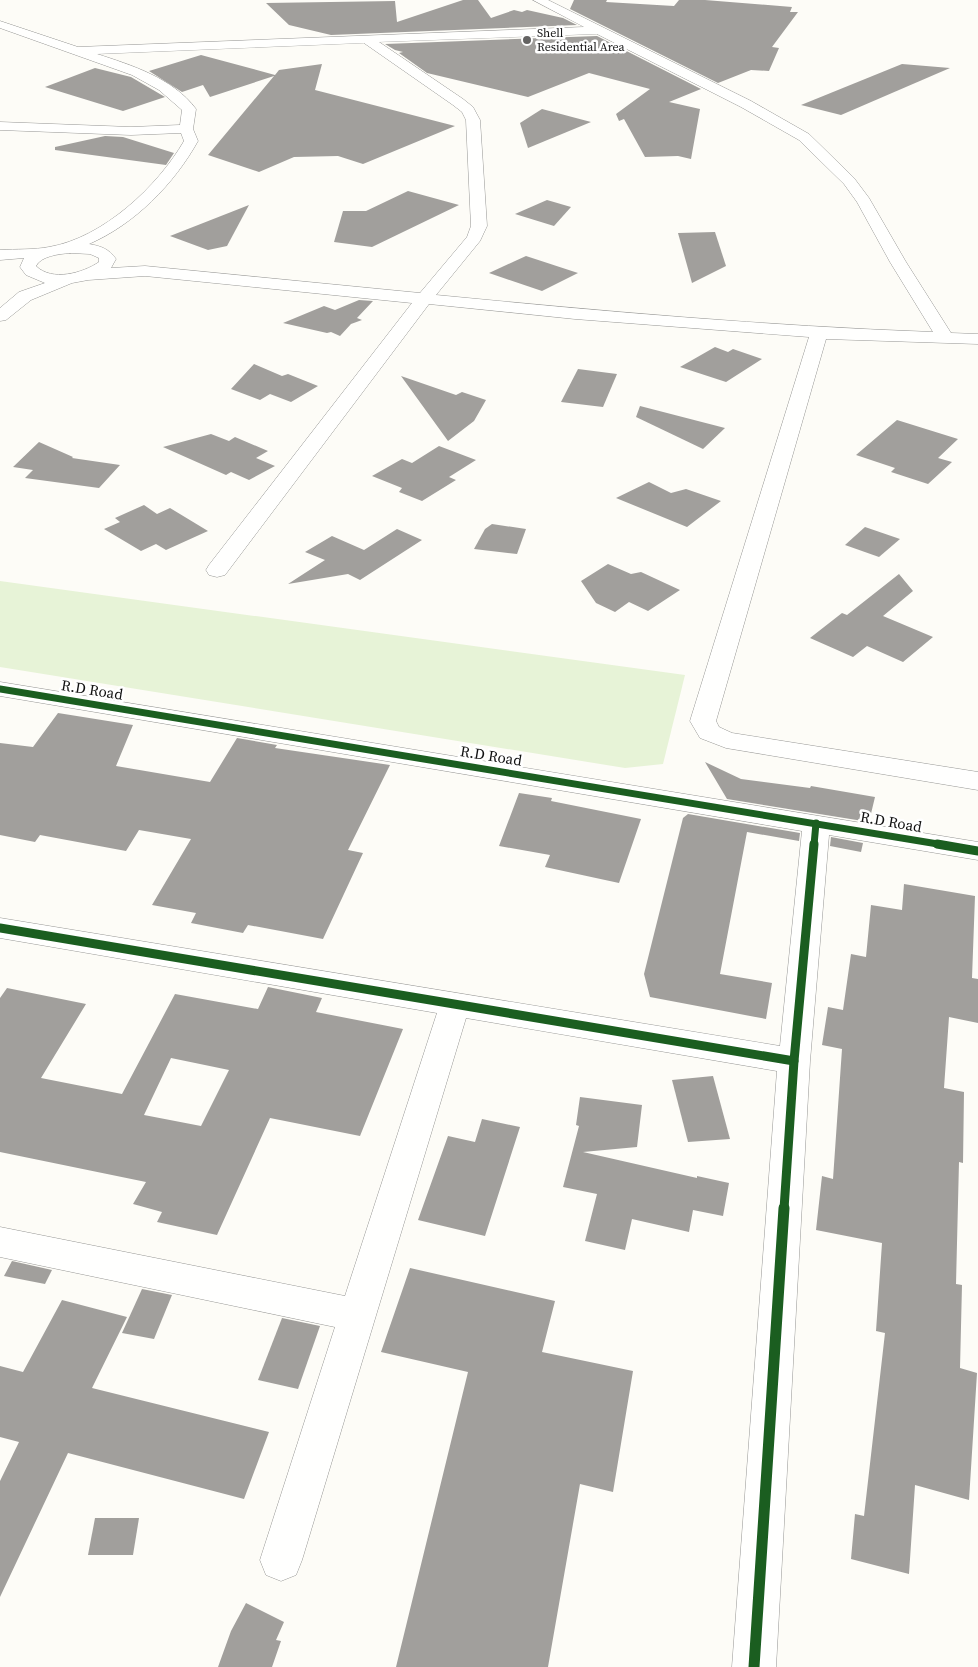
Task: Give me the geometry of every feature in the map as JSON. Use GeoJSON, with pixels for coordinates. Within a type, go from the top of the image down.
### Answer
{"type":"FeatureCollection","features":[{"type":"Feature","properties":{"kind":"street"},"geometry":{"type":"LineString","coordinates":[[538,0],[746,104],[797,132],[816,147],[849,181],[864,201],[898,262],[946,339]]}},
{"type":"Feature","properties":{"kind":"street"},"geometry":{"type":"LineString","coordinates":[[0,24],[150,78],[173,92],[189,109],[186,129],[190,141],[183,157],[161,183],[132,210],[104,230],[63,249]]}},
{"type":"Feature","properties":{"kind":"street"},"geometry":{"type":"LineString","coordinates":[[75,51],[598,30]]}},
{"type":"Feature","properties":{"kind":"street"},"geometry":{"type":"LineString","coordinates":[[217,570],[424,299],[474,238],[479,226],[473,120],[468,110],[368,40]]}},
{"type":"Feature","properties":{"kind":"street"},"geometry":{"type":"LineString","coordinates":[[0,126],[131,131],[186,129]]}},
{"type":"Feature","properties":{"kind":"street"},"geometry":{"type":"LineString","coordinates":[[89,275],[102,269],[107,264],[103,255],[104,230]]}},
{"type":"Feature","properties":{"kind":"street"},"geometry":{"type":"LineString","coordinates":[[0,256],[76,248],[103,255],[145,271]]}},
{"type":"Feature","properties":{"kind":"street"},"geometry":{"type":"LineString","coordinates":[[25,296],[30,270],[29,263],[44,252]]}},
{"type":"Feature","properties":{"kind":"street"},"geometry":{"type":"LineString","coordinates":[[0,256],[46,277],[70,278],[145,271],[575,314],[819,333],[978,339]]}},
{"type":"Feature","properties":{"kind":"street"},"geometry":{"type":"LineString","coordinates":[[0,316],[25,296],[70,278]]}},
{"type":"Feature","properties":{"kind":"street"},"geometry":{"type":"LineString","coordinates":[[819,333],[703,721],[709,732],[726,740],[978,781]]}},
{"type":"Feature","properties":{"kind":"street","name":"R.D Road"},"geometry":{"type":"LineString","coordinates":[[0,688],[978,851]]}},
{"type":"Feature","properties":{"kind":"street"},"geometry":{"type":"LineString","coordinates":[[754,1667],[794,1061],[816,823]]}},
{"type":"Feature","properties":{"kind":"street"},"geometry":{"type":"LineString","coordinates":[[0,928],[794,1061]]}},
{"type":"Feature","properties":{"kind":"street"},"geometry":{"type":"LineString","coordinates":[[281,1560],[356,1315],[455,1004]]}},
{"type":"Feature","properties":{"kind":"street"},"geometry":{"type":"LineString","coordinates":[[0,1242],[356,1315]]}},
{"type":"Feature","properties":{"kind":"green space"},"geometry":{"type":"Polygon","coordinates":[[[0,581],[685,675],[663,764],[625,768],[0,667],[0,581]]]}},
{"type":"Feature","properties":{"kind":"building"},"geometry":{"type":"Polygon","coordinates":[[[463,0],[478,0],[491,18],[514,10],[522,12],[527,10],[563,18],[577,25],[331,35],[289,25],[266,3],[395,1],[397,22],[463,0]]]}},
{"type":"Feature","properties":{"kind":"building"},"geometry":{"type":"Polygon","coordinates":[[[574,0],[607,0],[606,2],[674,6],[679,0],[705,0],[792,7],[790,12],[798,12],[772,47],[779,48],[769,71],[751,70],[718,83],[570,9],[574,0]]]}},
{"type":"Feature","properties":{"kind":"building"},"geometry":{"type":"Polygon","coordinates":[[[597,36],[701,89],[669,102],[700,109],[691,159],[678,156],[645,157],[624,119],[619,121],[616,114],[650,89],[589,73],[528,97],[427,73],[399,53],[403,52],[385,44],[597,36]]]}},
{"type":"Feature","properties":{"kind":"building"},"geometry":{"type":"Polygon","coordinates":[[[201,55],[275,75],[279,70],[322,64],[315,90],[455,126],[363,164],[338,156],[294,157],[259,172],[208,155],[274,76],[210,97],[203,85],[182,92],[149,71],[201,55]]]}},
{"type":"Feature","properties":{"kind":"building"},"geometry":{"type":"Polygon","coordinates":[[[902,64],[950,68],[841,115],[801,105],[902,64]]]}},
{"type":"Feature","properties":{"kind":"building"},"geometry":{"type":"Polygon","coordinates":[[[95,68],[131,77],[165,97],[123,111],[45,87],[95,68]]]}},
{"type":"Feature","properties":{"kind":"building"},"geometry":{"type":"Polygon","coordinates":[[[542,109],[591,122],[528,148],[520,123],[542,109]]]}},
{"type":"Feature","properties":{"kind":"building"},"geometry":{"type":"Polygon","coordinates":[[[105,136],[123,137],[174,153],[166,165],[55,150],[55,147],[105,136]]]}},
{"type":"Feature","properties":{"kind":"building"},"geometry":{"type":"Polygon","coordinates":[[[408,191],[459,205],[372,247],[334,242],[343,211],[366,211],[408,191]]]}},
{"type":"Feature","properties":{"kind":"building"},"geometry":{"type":"Polygon","coordinates":[[[547,200],[571,207],[554,226],[515,214],[547,200]]]}},
{"type":"Feature","properties":{"kind":"building"},"geometry":{"type":"Polygon","coordinates":[[[249,205],[227,246],[208,250],[170,236],[249,205]]]}},
{"type":"Feature","properties":{"kind":"building"},"geometry":{"type":"Polygon","coordinates":[[[715,232],[726,266],[692,283],[678,233],[715,232]]]}},
{"type":"Feature","properties":{"kind":"building"},"geometry":{"type":"Polygon","coordinates":[[[526,256],[578,273],[542,291],[489,273],[526,256]]]}},
{"type":"Feature","properties":{"kind":"building"},"geometry":{"type":"Polygon","coordinates":[[[359,300],[373,301],[357,318],[362,320],[351,324],[340,336],[331,332],[327,333],[283,323],[324,306],[335,310],[359,300]]]}},
{"type":"Feature","properties":{"kind":"building"},"geometry":{"type":"Polygon","coordinates":[[[715,347],[728,352],[733,349],[762,359],[726,382],[680,367],[715,347]]]}},
{"type":"Feature","properties":{"kind":"building"},"geometry":{"type":"Polygon","coordinates":[[[254,364],[282,376],[288,374],[318,386],[291,402],[270,394],[260,400],[231,389],[254,364]]]}},
{"type":"Feature","properties":{"kind":"building"},"geometry":{"type":"Polygon","coordinates":[[[578,369],[617,374],[603,407],[561,402],[578,369]]]}},
{"type":"Feature","properties":{"kind":"building"},"geometry":{"type":"Polygon","coordinates":[[[401,376],[456,395],[462,392],[486,400],[474,421],[448,441],[401,376]]]}},
{"type":"Feature","properties":{"kind":"building"},"geometry":{"type":"Polygon","coordinates":[[[640,406],[725,428],[703,449],[636,417],[640,406]]]}},
{"type":"Feature","properties":{"kind":"building"},"geometry":{"type":"Polygon","coordinates":[[[897,420],[958,439],[938,458],[952,462],[928,484],[891,472],[895,468],[856,455],[897,420]]]}},
{"type":"Feature","properties":{"kind":"building"},"geometry":{"type":"Polygon","coordinates":[[[211,434],[229,441],[235,437],[268,451],[256,458],[275,466],[249,480],[231,472],[226,475],[163,447],[211,434]]]}},
{"type":"Feature","properties":{"kind":"building"},"geometry":{"type":"Polygon","coordinates":[[[39,442],[72,458],[120,465],[99,488],[25,478],[33,470],[13,467],[39,442]]]}},
{"type":"Feature","properties":{"kind":"building"},"geometry":{"type":"Polygon","coordinates":[[[439,446],[476,460],[449,477],[456,480],[422,501],[399,492],[402,488],[372,476],[402,459],[412,463],[439,446]]]}},
{"type":"Feature","properties":{"kind":"building"},"geometry":{"type":"Polygon","coordinates":[[[649,482],[671,493],[686,489],[721,501],[687,527],[616,498],[649,482]]]}},
{"type":"Feature","properties":{"kind":"building"},"geometry":{"type":"Polygon","coordinates":[[[144,505],[157,514],[170,508],[208,531],[166,550],[156,544],[141,551],[104,529],[120,522],[115,518],[144,505]]]}},
{"type":"Feature","properties":{"kind":"building"},"geometry":{"type":"Polygon","coordinates":[[[492,524],[526,529],[517,554],[474,549],[485,529],[492,524]]]}},
{"type":"Feature","properties":{"kind":"building"},"geometry":{"type":"Polygon","coordinates":[[[865,527],[900,539],[879,557],[845,545],[865,527]]]}},
{"type":"Feature","properties":{"kind":"building"},"geometry":{"type":"Polygon","coordinates":[[[397,529],[422,540],[360,580],[348,574],[288,584],[325,560],[305,552],[332,536],[364,550],[397,529]]]}},
{"type":"Feature","properties":{"kind":"building"},"geometry":{"type":"Polygon","coordinates":[[[608,564],[631,574],[641,572],[680,590],[648,611],[629,602],[615,612],[596,603],[581,581],[608,564]]]}},
{"type":"Feature","properties":{"kind":"building"},"geometry":{"type":"Polygon","coordinates":[[[899,574],[913,591],[883,616],[933,637],[903,662],[867,646],[853,657],[810,638],[842,613],[847,615],[899,574]]]}},
{"type":"Feature","properties":{"kind":"building"},"geometry":{"type":"Polygon","coordinates":[[[58,713],[133,725],[116,766],[210,782],[237,738],[277,745],[275,748],[390,765],[348,850],[363,853],[323,939],[248,925],[243,933],[191,923],[196,913],[152,905],[191,839],[139,830],[126,851],[40,835],[35,842],[0,835],[0,743],[33,747],[58,713]]]}},
{"type":"Feature","properties":{"kind":"building"},"geometry":{"type":"Polygon","coordinates":[[[705,762],[741,779],[810,788],[811,786],[875,797],[869,822],[727,799],[705,762]]]}},
{"type":"Feature","properties":{"kind":"building"},"geometry":{"type":"Polygon","coordinates":[[[519,793],[552,798],[551,801],[641,819],[619,883],[545,867],[550,855],[499,846],[519,793]]]}},
{"type":"Feature","properties":{"kind":"building"},"geometry":{"type":"Polygon","coordinates":[[[688,814],[800,833],[799,841],[747,832],[720,974],[772,983],[766,1019],[650,997],[644,974],[683,818],[688,814]]]}},
{"type":"Feature","properties":{"kind":"building"},"geometry":{"type":"Polygon","coordinates":[[[831,837],[863,843],[861,852],[830,846],[831,837]]]}},
{"type":"Feature","properties":{"kind":"building"},"geometry":{"type":"Polygon","coordinates":[[[904,884],[975,896],[972,978],[978,979],[978,1023],[949,1017],[944,1088],[964,1092],[963,1163],[959,1162],[956,1284],[962,1285],[960,1368],[977,1373],[969,1500],[915,1485],[909,1574],[851,1559],[855,1514],[864,1516],[885,1333],[876,1331],[882,1243],[816,1230],[822,1176],[833,1179],[842,1049],[822,1045],[828,1007],[843,1010],[851,954],[866,957],[871,905],[902,910],[904,884]]]}},
{"type":"Feature","properties":{"kind":"building"},"geometry":{"type":"Polygon","coordinates":[[[268,987],[322,998],[316,1012],[403,1029],[360,1136],[270,1118],[217,1235],[157,1222],[162,1212],[133,1204],[146,1182],[0,1152],[0,998],[7,988],[86,1004],[41,1078],[122,1094],[175,994],[258,1009],[268,987]],[[171,1058],[144,1115],[201,1126],[229,1070],[171,1058]]]}},
{"type":"Feature","properties":{"kind":"building"},"geometry":{"type":"Polygon","coordinates":[[[713,1076],[730,1139],[688,1142],[672,1080],[713,1076]]]}},
{"type":"Feature","properties":{"kind":"building"},"geometry":{"type":"Polygon","coordinates":[[[580,1097],[642,1105],[637,1147],[583,1152],[697,1178],[697,1176],[729,1183],[723,1216],[693,1210],[689,1232],[632,1219],[625,1250],[585,1241],[597,1194],[563,1187],[579,1126],[576,1125],[580,1097]]]}},
{"type":"Feature","properties":{"kind":"building"},"geometry":{"type":"Polygon","coordinates":[[[482,1119],[520,1127],[485,1236],[418,1220],[448,1136],[475,1142],[482,1119]]]}},
{"type":"Feature","properties":{"kind":"building"},"geometry":{"type":"Polygon","coordinates":[[[12,1261],[52,1270],[45,1284],[4,1276],[12,1261]]]}},
{"type":"Feature","properties":{"kind":"building"},"geometry":{"type":"Polygon","coordinates":[[[410,1268],[555,1301],[542,1352],[633,1371],[613,1492],[580,1484],[548,1667],[396,1667],[468,1372],[381,1352],[410,1268]]]}},
{"type":"Feature","properties":{"kind":"building"},"geometry":{"type":"Polygon","coordinates":[[[142,1289],[172,1295],[154,1339],[122,1333],[142,1289]]]}},
{"type":"Feature","properties":{"kind":"building"},"geometry":{"type":"Polygon","coordinates":[[[62,1300],[127,1317],[92,1388],[269,1432],[244,1499],[68,1453],[0,1597],[0,1481],[19,1442],[0,1437],[0,1366],[23,1372],[62,1300]]]}},
{"type":"Feature","properties":{"kind":"building"},"geometry":{"type":"Polygon","coordinates":[[[282,1318],[320,1326],[298,1389],[258,1380],[282,1318]]]}},
{"type":"Feature","properties":{"kind":"building"},"geometry":{"type":"Polygon","coordinates":[[[95,1518],[139,1518],[133,1555],[88,1555],[95,1518]]]}},
{"type":"Feature","properties":{"kind":"building"},"geometry":{"type":"Polygon","coordinates":[[[246,1603],[284,1622],[276,1640],[281,1641],[272,1667],[218,1667],[231,1631],[246,1603]]]}},
{"type":"Feature","properties":{"kind":"cycle path"},"geometry":{"type":"LineString","coordinates":[[0,689],[978,851]]}},
{"type":"Feature","properties":{"kind":"cycle path"},"geometry":{"type":"LineString","coordinates":[[754,1667],[794,1061],[816,823]]}},
{"type":"Feature","properties":{"kind":"cycle path"},"geometry":{"type":"LineString","coordinates":[[0,928],[794,1061]]}},
{"type":"Feature","properties":{"kind":"place","name":"Shell Residential Area"},"geometry":{"type":"Point","coordinates":[527,40]}}]}
